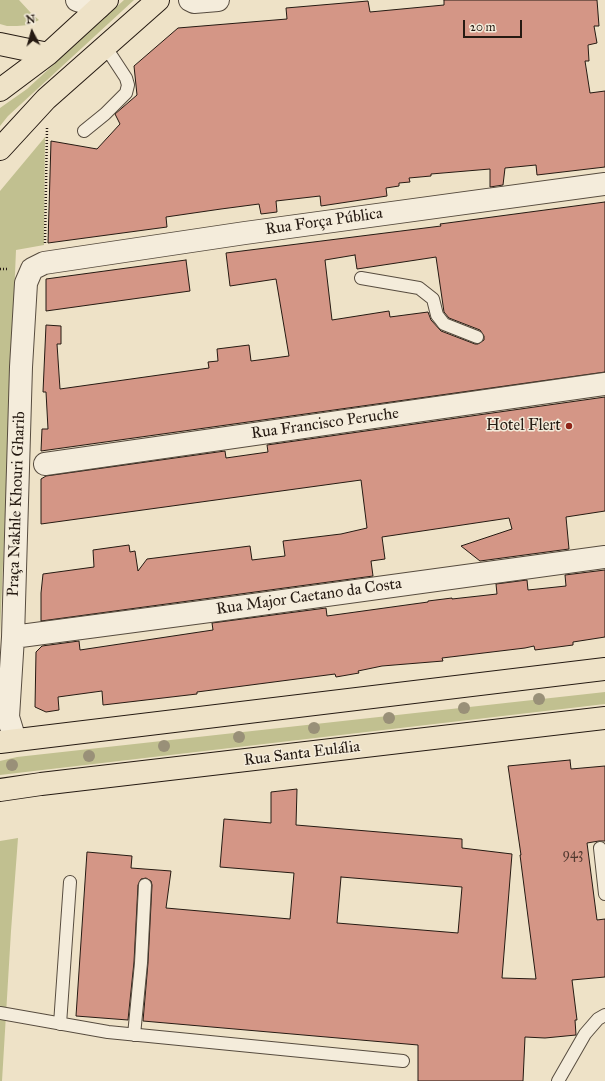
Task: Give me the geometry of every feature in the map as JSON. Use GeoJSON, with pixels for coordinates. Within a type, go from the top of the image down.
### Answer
{"type":"FeatureCollection","features":[{"type":"Feature","properties":{"kind":"main road"},"geometry":{"type":"LineString","coordinates":[[0,149],[46,99],[158,0]]}},
{"type":"Feature","properties":{"kind":"main road"},"geometry":{"type":"LineString","coordinates":[[0,90],[48,54],[103,4]]}},
{"type":"Feature","properties":{"kind":"main road"},"geometry":{"type":"LineString","coordinates":[[0,44],[48,54]]}},
{"type":"Feature","properties":{"kind":"main road"},"geometry":{"type":"LineString","coordinates":[[4,740],[605,669]]}},
{"type":"Feature","properties":{"kind":"main road","name":"Rua Santa Eulália"},"geometry":{"type":"LineString","coordinates":[[0,790],[605,718]]}},
{"type":"Feature","properties":{"kind":"street"},"geometry":{"type":"LineString","coordinates":[[77,0],[103,4]]}},
{"type":"Feature","properties":{"kind":"street"},"geometry":{"type":"LineString","coordinates":[[190,0],[194,2],[218,0]]}},
{"type":"Feature","properties":{"kind":"street","name":"Rua Força Pública"},"geometry":{"type":"LineString","coordinates":[[38,266],[245,233],[605,184]]}},
{"type":"Feature","properties":{"kind":"street","name":"Praça Nakhle Khouri Gharib"},"geometry":{"type":"LineString","coordinates":[[4,740],[8,717],[13,637],[21,367],[26,283],[38,266]]}},
{"type":"Feature","properties":{"kind":"street","name":"Rua Francisco Peruche"},"geometry":{"type":"LineString","coordinates":[[46,464],[605,384]]}},
{"type":"Feature","properties":{"kind":"street","name":"Rua Major Caetano da Costa"},"geometry":{"type":"LineString","coordinates":[[13,637],[605,557]]}},
{"type":"Feature","properties":{"kind":"lane"},"geometry":{"type":"LineString","coordinates":[[84,131],[105,114],[126,93],[128,85],[126,78],[105,46]]}},
{"type":"Feature","properties":{"kind":"lane"},"geometry":{"type":"LineString","coordinates":[[361,278],[419,288],[433,299],[438,315],[444,324],[477,337]]}},
{"type":"Feature","properties":{"kind":"lane"},"geometry":{"type":"LineString","coordinates":[[600,848],[605,894]]}},
{"type":"Feature","properties":{"kind":"lane"},"geometry":{"type":"LineString","coordinates":[[60,1024],[70,882]]}},
{"type":"Feature","properties":{"kind":"lane"},"geometry":{"type":"LineString","coordinates":[[134,1035],[141,963],[145,885]]}},
{"type":"Feature","properties":{"kind":"lane"},"geometry":{"type":"LineString","coordinates":[[0,1013],[134,1035],[403,1061]]}},
{"type":"Feature","properties":{"kind":"lane"},"geometry":{"type":"LineString","coordinates":[[558,1081],[585,1034],[598,1019],[605,1014]]}},
{"type":"Feature","properties":{"kind":"path"},"geometry":{"type":"LineString","coordinates":[[38,266],[48,127],[46,99]]}},
{"type":"Feature","properties":{"kind":"shaded area"},"geometry":{"type":"Polygon","coordinates":[[[0,0],[19,0],[39,20],[29,25],[7,26],[0,24],[0,0]]]}},
{"type":"Feature","properties":{"kind":"shaded area"},"geometry":{"type":"Polygon","coordinates":[[[124,0],[134,0],[8,116],[0,126],[0,108],[27,89],[124,0]]]}},
{"type":"Feature","properties":{"kind":"shaded area"},"geometry":{"type":"Polygon","coordinates":[[[45,137],[44,245],[16,250],[0,635],[0,191],[45,137]]]}},
{"type":"Feature","properties":{"kind":"shaded area"},"geometry":{"type":"Polygon","coordinates":[[[605,692],[605,704],[0,775],[0,761],[17,757],[605,692]]]}},
{"type":"Feature","properties":{"kind":"shaded area"},"geometry":{"type":"Polygon","coordinates":[[[18,838],[2,1081],[0,1081],[0,841],[18,838]]]}},
{"type":"Feature","properties":{"kind":"building"},"geometry":{"type":"Polygon","coordinates":[[[444,0],[597,0],[599,26],[594,26],[597,43],[588,45],[589,61],[585,61],[590,93],[605,91],[605,167],[537,175],[536,165],[505,168],[503,185],[490,187],[490,169],[431,174],[431,176],[409,178],[410,182],[399,183],[399,186],[386,188],[387,196],[321,206],[320,196],[276,201],[277,212],[261,214],[259,204],[221,209],[166,217],[167,227],[48,243],[51,141],[97,149],[120,124],[115,114],[137,95],[134,66],[178,28],[287,19],[286,8],[368,1],[370,12],[444,5],[444,0]]]}},
{"type":"Feature","properties":{"kind":"building"},"geometry":{"type":"Polygon","coordinates":[[[605,202],[605,372],[41,451],[42,429],[48,429],[46,392],[43,392],[46,325],[61,326],[61,344],[57,344],[60,389],[209,368],[208,362],[218,361],[217,349],[249,345],[251,361],[289,356],[276,279],[230,286],[226,253],[441,226],[440,224],[605,202]],[[355,255],[325,260],[332,320],[389,311],[390,317],[428,312],[431,320],[441,331],[475,344],[478,344],[484,340],[484,336],[480,330],[449,318],[444,312],[436,257],[357,269],[355,255]]]}},
{"type":"Feature","properties":{"kind":"building"},"geometry":{"type":"Polygon","coordinates":[[[186,260],[190,291],[46,311],[46,279],[186,260]]]}},
{"type":"Feature","properties":{"kind":"building"},"geometry":{"type":"Polygon","coordinates":[[[605,397],[605,511],[566,517],[569,549],[480,561],[461,546],[512,529],[509,518],[382,537],[385,559],[371,561],[373,576],[41,621],[43,574],[94,567],[93,550],[129,545],[130,552],[135,551],[138,571],[147,559],[250,546],[252,560],[285,556],[283,541],[341,534],[367,528],[361,480],[41,524],[41,479],[46,476],[225,451],[226,458],[268,452],[267,445],[605,397]]]}},
{"type":"Feature","properties":{"kind":"building"},"geometry":{"type":"Polygon","coordinates":[[[605,570],[605,637],[573,642],[573,645],[535,650],[534,646],[442,658],[443,661],[382,666],[358,671],[359,673],[336,677],[335,674],[197,692],[197,694],[103,705],[102,691],[58,697],[59,710],[46,712],[35,707],[36,652],[42,646],[79,641],[80,650],[213,630],[212,623],[326,608],[327,616],[428,601],[497,594],[496,584],[527,580],[528,590],[566,586],[565,575],[605,570]]]}},
{"type":"Feature","properties":{"kind":"building"},"geometry":{"type":"Polygon","coordinates":[[[570,760],[571,769],[605,766],[605,841],[587,843],[597,920],[605,919],[605,977],[572,980],[577,1020],[575,1020],[576,1035],[545,1038],[525,1037],[523,1081],[418,1081],[418,1045],[143,1021],[152,885],[151,881],[146,878],[141,879],[138,885],[134,962],[128,1020],[76,1016],[87,852],[132,856],[131,868],[171,871],[166,908],[290,919],[294,873],[220,867],[224,819],[271,823],[271,792],[297,789],[296,825],[462,839],[462,848],[512,854],[502,978],[536,979],[521,855],[508,766],[570,760]],[[341,877],[337,923],[458,933],[462,887],[341,877]]]}},
{"type":"Feature","properties":{"kind":"place","name":"Hotel Flert"},"geometry":{"type":"Point","coordinates":[569,426]}}]}
